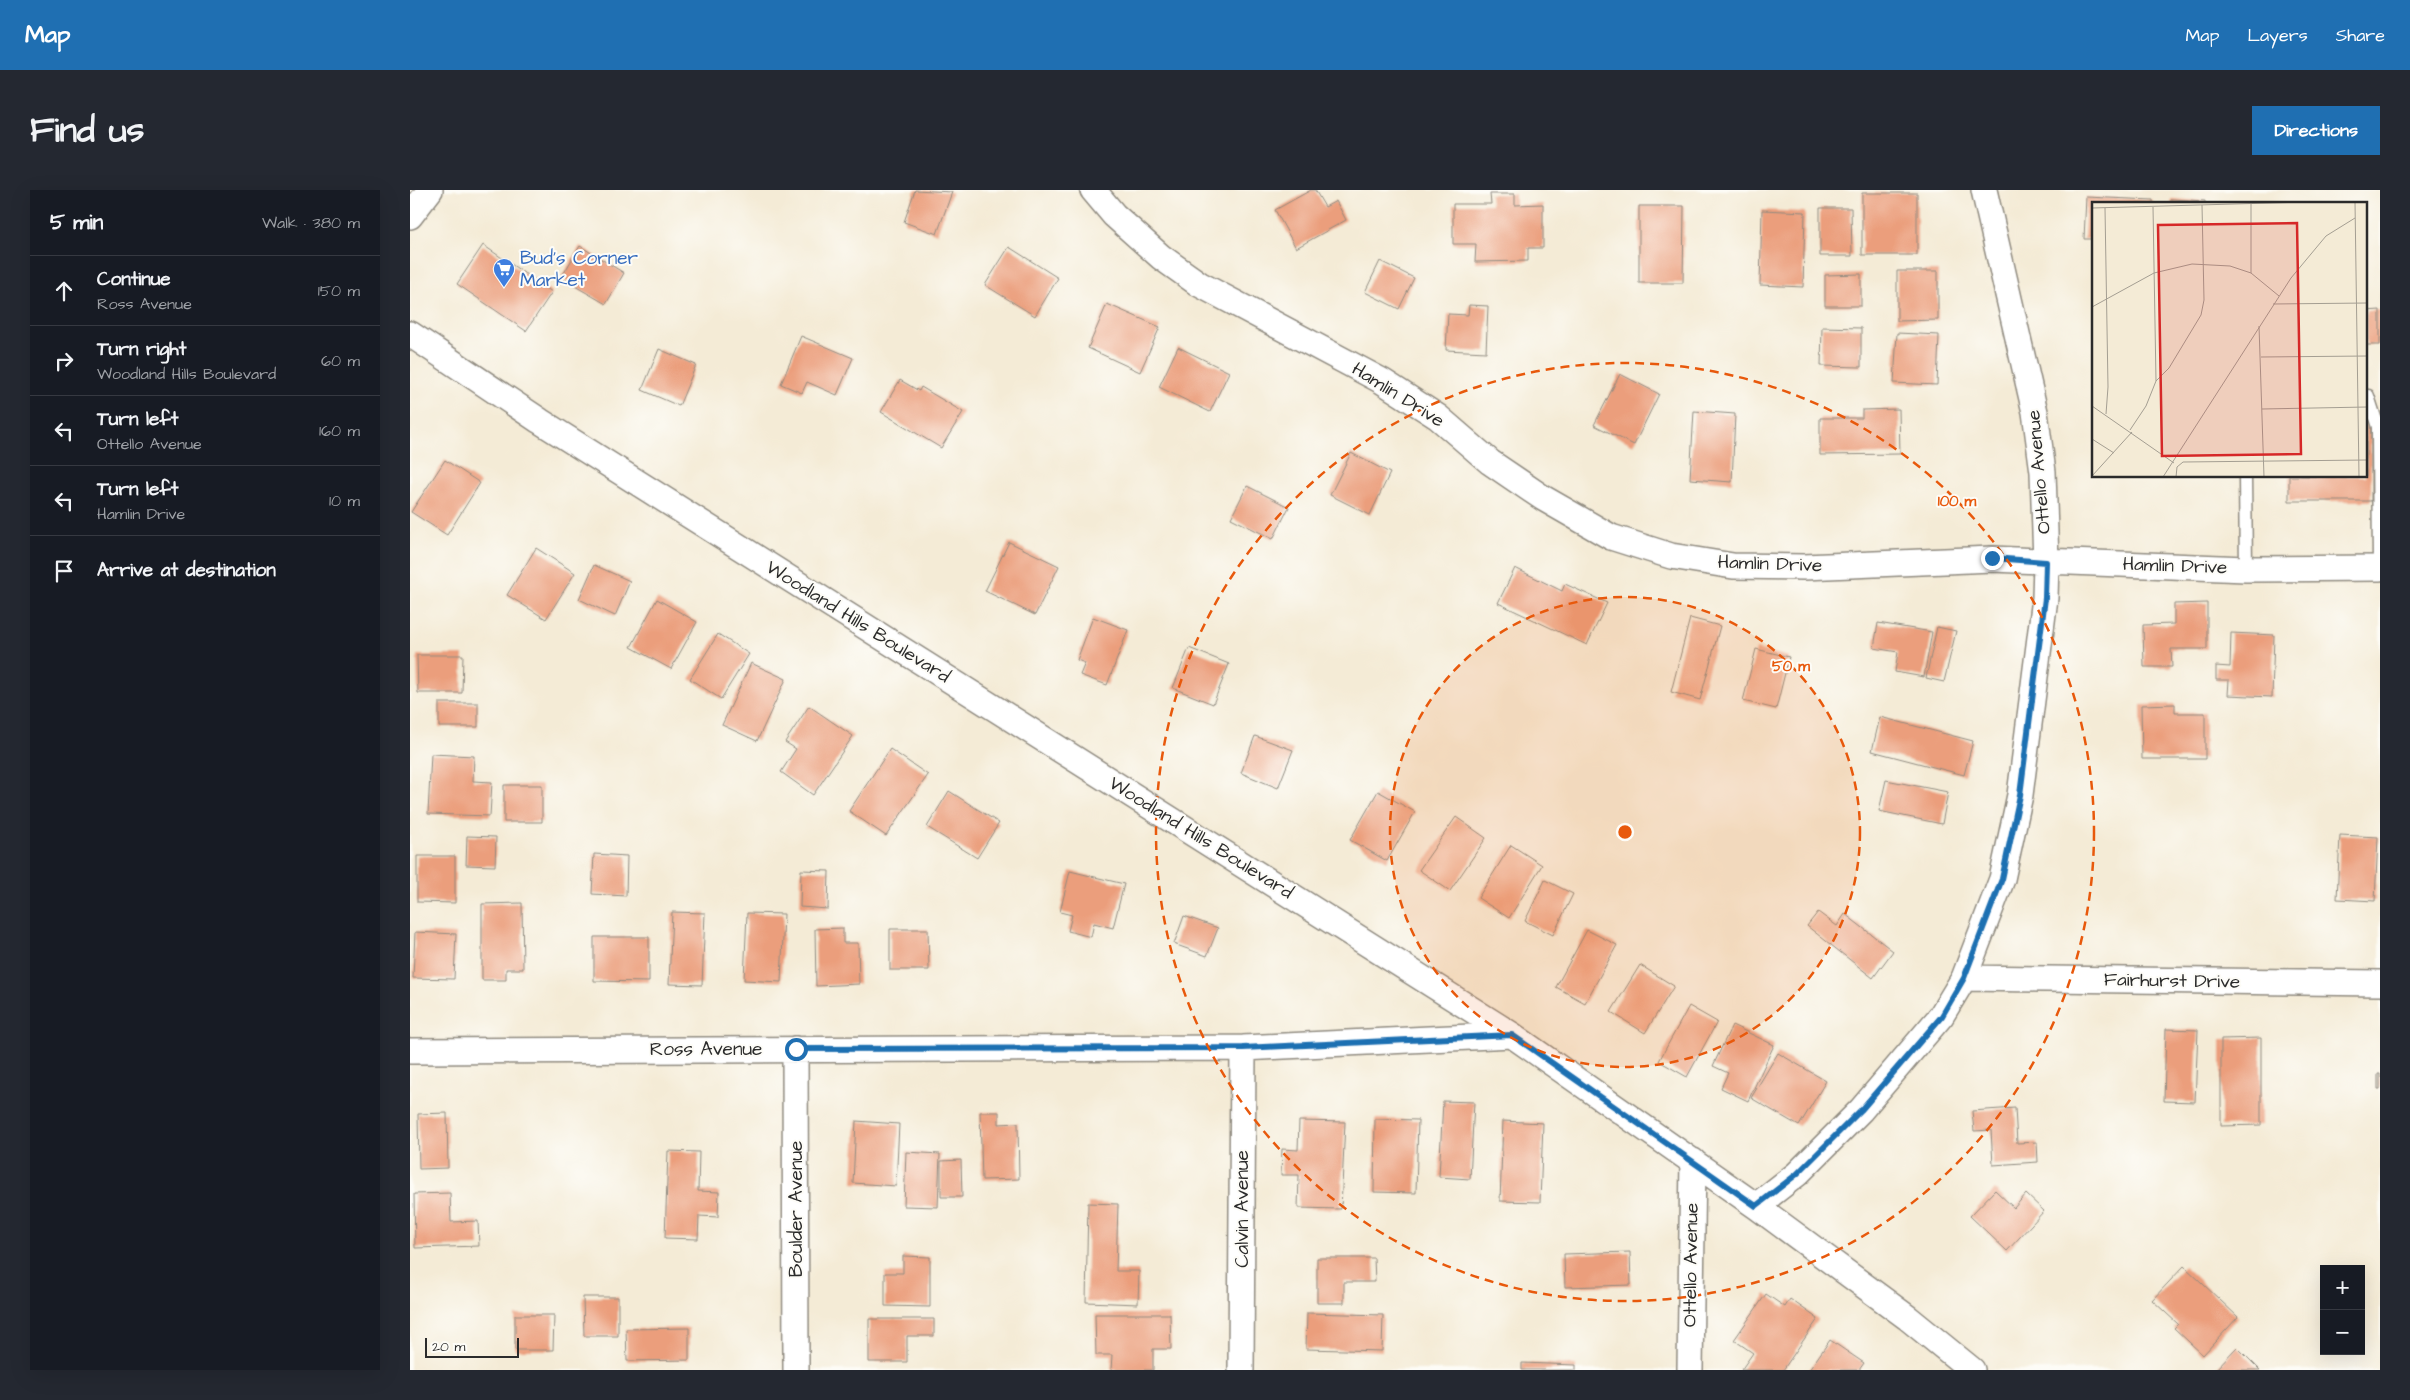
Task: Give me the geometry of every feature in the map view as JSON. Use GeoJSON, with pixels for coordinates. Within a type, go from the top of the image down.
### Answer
{"type":"FeatureCollection","features":[{"type":"Feature","properties":{"kind":"street"},"geometry":{"type":"LineString","coordinates":[[410,216],[430,190]]}},
{"type":"Feature","properties":{"kind":"street","name":"Hamlin Drive"},"geometry":{"type":"LineString","coordinates":[[1093,190],[1114,215],[1160,257],[1199,284],[1382,381],[1438,417],[1490,462],[1543,498],[1611,537],[1671,556],[1733,566],[1804,567],[1992,558],[2046,562],[2246,569],[2380,568]]}},
{"type":"Feature","properties":{"kind":"street","name":"Ottello Avenue"},"geometry":{"type":"LineString","coordinates":[[1756,1206],[1797,1174],[1861,1110],[1942,1016],[1964,978],[2002,879],[2020,795],[2045,598],[2046,562],[2043,472],[2035,412],[1984,190]]}},
{"type":"Feature","properties":{"kind":"street","name":"Woodland Hills Boulevard"},"geometry":{"type":"LineString","coordinates":[[410,334],[540,421],[1512,1035],[1693,1160],[1900,1312],[1972,1370]]}},
{"type":"Feature","properties":{"kind":"street","name":"Fairhurst Drive"},"geometry":{"type":"LineString","coordinates":[[1964,978],[2380,983]]}},
{"type":"Feature","properties":{"kind":"street","name":"Ross Avenue"},"geometry":{"type":"LineString","coordinates":[[410,1051],[1243,1048],[1512,1035]]}},
{"type":"Feature","properties":{"kind":"street","name":"Calvin Avenue"},"geometry":{"type":"LineString","coordinates":[[1242,1370],[1243,1048]]}},
{"type":"Feature","properties":{"kind":"street","name":"Boulder Avenue"},"geometry":{"type":"LineString","coordinates":[[796,1049],[796,1370]]}},
{"type":"Feature","properties":{"kind":"street","name":"Ottello Avenue"},"geometry":{"type":"LineString","coordinates":[[1690,1370],[1693,1160]]}},
{"type":"Feature","properties":{"kind":"lane"},"geometry":{"type":"LineString","coordinates":[[2368,396],[2378,427],[2380,568]]}},
{"type":"Feature","properties":{"kind":"lane"},"geometry":{"type":"LineString","coordinates":[[2245,478],[2246,569]]}},
{"type":"Feature","properties":{"kind":"building"},"geometry":{"type":"Polygon","coordinates":[[[915,190],[952,192],[937,234],[904,222],[915,190]]]}},
{"type":"Feature","properties":{"kind":"building"},"geometry":{"type":"Polygon","coordinates":[[[1311,190],[1315,190],[1325,207],[1336,201],[1346,220],[1296,248],[1275,210],[1311,190]]]}},
{"type":"Feature","properties":{"kind":"building"},"geometry":{"type":"Polygon","coordinates":[[[1862,193],[1917,193],[1917,255],[1862,255],[1862,193]]]}},
{"type":"Feature","properties":{"kind":"building"},"geometry":{"type":"Polygon","coordinates":[[[1490,194],[1515,194],[1515,205],[1543,204],[1543,248],[1528,248],[1528,261],[1475,262],[1476,244],[1453,244],[1453,204],[1491,204],[1490,194]]]}},
{"type":"Feature","properties":{"kind":"building"},"geometry":{"type":"Polygon","coordinates":[[[2086,197],[2153,200],[2153,202],[2092,202],[2092,239],[2084,239],[2086,197]]]}},
{"type":"Feature","properties":{"kind":"building"},"geometry":{"type":"Polygon","coordinates":[[[2171,199],[2205,201],[2205,202],[2171,202],[2171,199]]]}},
{"type":"Feature","properties":{"kind":"building"},"geometry":{"type":"Polygon","coordinates":[[[1639,206],[1684,206],[1683,283],[1639,283],[1639,206]]]}},
{"type":"Feature","properties":{"kind":"building"},"geometry":{"type":"Polygon","coordinates":[[[1820,208],[1851,208],[1852,256],[1820,256],[1820,208]]]}},
{"type":"Feature","properties":{"kind":"building"},"geometry":{"type":"Polygon","coordinates":[[[1762,210],[1805,212],[1803,287],[1760,285],[1762,210]]]}},
{"type":"Feature","properties":{"kind":"building","name":"Bud's Corner Market"},"geometry":{"type":"Polygon","coordinates":[[[483,245],[552,292],[526,331],[457,284],[483,245]]]}},
{"type":"Feature","properties":{"kind":"building"},"geometry":{"type":"Polygon","coordinates":[[[580,246],[624,273],[606,304],[561,278],[580,246]]]}},
{"type":"Feature","properties":{"kind":"building"},"geometry":{"type":"Polygon","coordinates":[[[1009,247],[1058,278],[1035,316],[985,285],[1009,247]]]}},
{"type":"Feature","properties":{"kind":"building"},"geometry":{"type":"Polygon","coordinates":[[[1380,261],[1414,278],[1399,309],[1365,292],[1380,261]]]}},
{"type":"Feature","properties":{"kind":"building"},"geometry":{"type":"Polygon","coordinates":[[[1897,271],[1938,271],[1938,320],[1897,321],[1897,271]]]}},
{"type":"Feature","properties":{"kind":"building"},"geometry":{"type":"Polygon","coordinates":[[[1861,274],[1861,306],[1825,306],[1825,275],[1861,274]]]}},
{"type":"Feature","properties":{"kind":"building"},"geometry":{"type":"Polygon","coordinates":[[[1107,304],[1160,327],[1140,372],[1088,348],[1107,304]]]}},
{"type":"Feature","properties":{"kind":"building"},"geometry":{"type":"Polygon","coordinates":[[[1469,305],[1488,306],[1486,352],[1446,350],[1448,314],[1468,315],[1469,305]]]}},
{"type":"Feature","properties":{"kind":"building"},"geometry":{"type":"Polygon","coordinates":[[[2380,310],[2380,345],[2368,345],[2368,311],[2380,310]]]}},
{"type":"Feature","properties":{"kind":"building"},"geometry":{"type":"Polygon","coordinates":[[[1822,327],[1861,328],[1861,367],[1821,366],[1822,327]]]}},
{"type":"Feature","properties":{"kind":"building"},"geometry":{"type":"Polygon","coordinates":[[[1897,333],[1939,335],[1937,385],[1894,383],[1897,333]]]}},
{"type":"Feature","properties":{"kind":"building"},"geometry":{"type":"Polygon","coordinates":[[[801,336],[853,358],[837,395],[807,382],[802,393],[781,384],[801,336]]]}},
{"type":"Feature","properties":{"kind":"building"},"geometry":{"type":"Polygon","coordinates":[[[1178,347],[1229,372],[1210,412],[1159,387],[1178,347]]]}},
{"type":"Feature","properties":{"kind":"building"},"geometry":{"type":"Polygon","coordinates":[[[659,349],[696,365],[679,406],[642,390],[659,349]]]}},
{"type":"Feature","properties":{"kind":"building"},"geometry":{"type":"Polygon","coordinates":[[[1620,374],[1659,394],[1634,445],[1594,425],[1620,374]]]}},
{"type":"Feature","properties":{"kind":"building"},"geometry":{"type":"Polygon","coordinates":[[[900,380],[919,391],[921,387],[963,412],[941,448],[881,412],[900,380]]]}},
{"type":"Feature","properties":{"kind":"building"},"geometry":{"type":"Polygon","coordinates":[[[1899,409],[1900,454],[1820,455],[1820,418],[1862,418],[1862,410],[1899,409]]]}},
{"type":"Feature","properties":{"kind":"building"},"geometry":{"type":"Polygon","coordinates":[[[2368,409],[2371,409],[2371,501],[2289,501],[2289,478],[2368,478],[2368,409]]]}},
{"type":"Feature","properties":{"kind":"building"},"geometry":{"type":"Polygon","coordinates":[[[1694,411],[1735,414],[1732,482],[1690,479],[1694,411]]]}},
{"type":"Feature","properties":{"kind":"building"},"geometry":{"type":"Polygon","coordinates":[[[1351,453],[1390,473],[1370,515],[1330,495],[1351,453]]]}},
{"type":"Feature","properties":{"kind":"building"},"geometry":{"type":"Polygon","coordinates":[[[445,460],[480,483],[447,535],[411,512],[445,460]]]}},
{"type":"Feature","properties":{"kind":"building"},"geometry":{"type":"Polygon","coordinates":[[[1247,486],[1289,507],[1273,539],[1231,518],[1247,486]]]}},
{"type":"Feature","properties":{"kind":"building"},"geometry":{"type":"Polygon","coordinates":[[[1009,542],[1059,566],[1035,615],[985,591],[1009,542]]]}},
{"type":"Feature","properties":{"kind":"building"},"geometry":{"type":"Polygon","coordinates":[[[536,548],[575,573],[546,619],[507,595],[536,548]]]}},
{"type":"Feature","properties":{"kind":"building"},"geometry":{"type":"Polygon","coordinates":[[[594,565],[630,581],[615,616],[579,599],[594,565]]]}},
{"type":"Feature","properties":{"kind":"building"},"geometry":{"type":"Polygon","coordinates":[[[1515,568],[1562,591],[1565,584],[1607,603],[1587,645],[1498,603],[1515,568]]]}},
{"type":"Feature","properties":{"kind":"building"},"geometry":{"type":"Polygon","coordinates":[[[657,599],[697,622],[671,669],[631,647],[657,599]]]}},
{"type":"Feature","properties":{"kind":"building"},"geometry":{"type":"Polygon","coordinates":[[[2207,603],[2207,649],[2171,649],[2172,667],[2144,667],[2143,625],[2174,624],[2174,604],[2207,603]]]}},
{"type":"Feature","properties":{"kind":"building"},"geometry":{"type":"Polygon","coordinates":[[[1093,617],[1128,630],[1107,685],[1080,675],[1085,663],[1077,660],[1093,617]]]}},
{"type":"Feature","properties":{"kind":"building"},"geometry":{"type":"Polygon","coordinates":[[[1690,618],[1720,626],[1700,700],[1671,692],[1690,618]]]}},
{"type":"Feature","properties":{"kind":"building"},"geometry":{"type":"Polygon","coordinates":[[[1878,623],[1932,632],[1924,677],[1895,672],[1898,652],[1874,648],[1878,623]]]}},
{"type":"Feature","properties":{"kind":"building"},"geometry":{"type":"Polygon","coordinates":[[[1937,627],[1956,631],[1944,682],[1926,678],[1937,627]]]}},
{"type":"Feature","properties":{"kind":"building"},"geometry":{"type":"Polygon","coordinates":[[[2231,633],[2274,635],[2272,697],[2228,695],[2229,680],[2216,680],[2216,666],[2230,667],[2231,633]]]}},
{"type":"Feature","properties":{"kind":"building"},"geometry":{"type":"Polygon","coordinates":[[[718,634],[749,654],[721,699],[690,679],[718,634]]]}},
{"type":"Feature","properties":{"kind":"building"},"geometry":{"type":"Polygon","coordinates":[[[1189,648],[1229,664],[1213,704],[1173,688],[1189,648]]]}},
{"type":"Feature","properties":{"kind":"building"},"geometry":{"type":"Polygon","coordinates":[[[1756,649],[1789,657],[1776,709],[1743,701],[1756,649]]]}},
{"type":"Feature","properties":{"kind":"building"},"geometry":{"type":"Polygon","coordinates":[[[417,655],[463,655],[462,693],[418,693],[417,655]]]}},
{"type":"Feature","properties":{"kind":"building"},"geometry":{"type":"Polygon","coordinates":[[[751,663],[786,679],[757,741],[722,725],[751,663]]]}},
{"type":"Feature","properties":{"kind":"building"},"geometry":{"type":"Polygon","coordinates":[[[439,703],[478,703],[478,727],[439,727],[439,703]]]}},
{"type":"Feature","properties":{"kind":"building"},"geometry":{"type":"Polygon","coordinates":[[[2175,704],[2175,713],[2205,713],[2205,759],[2142,759],[2141,705],[2175,704]]]}},
{"type":"Feature","properties":{"kind":"building"},"geometry":{"type":"Polygon","coordinates":[[[809,706],[853,736],[813,795],[781,772],[796,749],[785,742],[809,706]]]}},
{"type":"Feature","properties":{"kind":"building"},"geometry":{"type":"Polygon","coordinates":[[[1880,717],[1973,741],[1964,775],[1872,751],[1880,717]]]}},
{"type":"Feature","properties":{"kind":"building"},"geometry":{"type":"Polygon","coordinates":[[[1255,736],[1293,750],[1278,788],[1241,773],[1255,736]]]}},
{"type":"Feature","properties":{"kind":"building"},"geometry":{"type":"Polygon","coordinates":[[[890,749],[928,775],[886,836],[849,811],[890,749]]]}},
{"type":"Feature","properties":{"kind":"building"},"geometry":{"type":"Polygon","coordinates":[[[431,754],[474,756],[473,781],[492,782],[490,816],[428,814],[431,754]]]}},
{"type":"Feature","properties":{"kind":"building"},"geometry":{"type":"Polygon","coordinates":[[[1886,780],[1948,792],[1942,824],[1879,811],[1886,780]]]}},
{"type":"Feature","properties":{"kind":"building"},"geometry":{"type":"Polygon","coordinates":[[[504,785],[542,785],[542,822],[504,822],[504,785]]]}},
{"type":"Feature","properties":{"kind":"building"},"geometry":{"type":"Polygon","coordinates":[[[949,791],[999,823],[977,858],[927,827],[949,791]]]}},
{"type":"Feature","properties":{"kind":"building"},"geometry":{"type":"Polygon","coordinates":[[[1378,791],[1415,812],[1387,861],[1350,840],[1378,791]]]}},
{"type":"Feature","properties":{"kind":"building"},"geometry":{"type":"Polygon","coordinates":[[[1456,817],[1486,838],[1450,891],[1419,870],[1456,817]]]}},
{"type":"Feature","properties":{"kind":"building"},"geometry":{"type":"Polygon","coordinates":[[[2340,835],[2378,837],[2375,901],[2337,899],[2340,835]]]}},
{"type":"Feature","properties":{"kind":"building"},"geometry":{"type":"Polygon","coordinates":[[[467,836],[496,837],[495,866],[466,865],[467,836]]]}},
{"type":"Feature","properties":{"kind":"building"},"geometry":{"type":"Polygon","coordinates":[[[1511,845],[1542,865],[1509,918],[1478,898],[1511,845]]]}},
{"type":"Feature","properties":{"kind":"building"},"geometry":{"type":"Polygon","coordinates":[[[594,854],[627,856],[626,896],[592,894],[594,854]]]}},
{"type":"Feature","properties":{"kind":"building"},"geometry":{"type":"Polygon","coordinates":[[[417,856],[455,856],[455,903],[417,902],[417,856]]]}},
{"type":"Feature","properties":{"kind":"building"},"geometry":{"type":"Polygon","coordinates":[[[801,870],[829,871],[828,909],[800,907],[801,870]]]}},
{"type":"Feature","properties":{"kind":"building"},"geometry":{"type":"Polygon","coordinates":[[[1070,871],[1124,884],[1113,928],[1094,923],[1091,937],[1068,931],[1072,915],[1060,912],[1070,871]]]}},
{"type":"Feature","properties":{"kind":"building"},"geometry":{"type":"Polygon","coordinates":[[[1545,880],[1573,894],[1553,935],[1525,921],[1545,880]]]}},
{"type":"Feature","properties":{"kind":"building"},"geometry":{"type":"Polygon","coordinates":[[[522,903],[523,969],[506,969],[506,980],[482,980],[482,904],[522,903]]]}},
{"type":"Feature","properties":{"kind":"building"},"geometry":{"type":"Polygon","coordinates":[[[672,912],[705,913],[702,985],[669,984],[672,912]]]}},
{"type":"Feature","properties":{"kind":"building"},"geometry":{"type":"Polygon","coordinates":[[[1818,912],[1837,926],[1845,914],[1893,951],[1873,978],[1807,926],[1818,912]]]}},
{"type":"Feature","properties":{"kind":"building"},"geometry":{"type":"Polygon","coordinates":[[[747,913],[784,914],[781,982],[744,980],[747,913]]]}},
{"type":"Feature","properties":{"kind":"building"},"geometry":{"type":"Polygon","coordinates":[[[1184,916],[1218,928],[1207,956],[1174,944],[1184,916]]]}},
{"type":"Feature","properties":{"kind":"building"},"geometry":{"type":"Polygon","coordinates":[[[843,928],[843,943],[858,943],[859,984],[816,986],[815,929],[843,928]]]}},
{"type":"Feature","properties":{"kind":"building"},"geometry":{"type":"Polygon","coordinates":[[[890,929],[928,929],[929,970],[890,970],[890,929]]]}},
{"type":"Feature","properties":{"kind":"building"},"geometry":{"type":"Polygon","coordinates":[[[1587,930],[1617,945],[1585,1003],[1556,987],[1587,930]]]}},
{"type":"Feature","properties":{"kind":"building"},"geometry":{"type":"Polygon","coordinates":[[[415,932],[456,934],[454,979],[413,978],[415,932]]]}},
{"type":"Feature","properties":{"kind":"building"},"geometry":{"type":"Polygon","coordinates":[[[594,937],[649,937],[649,982],[594,981],[594,937]]]}},
{"type":"Feature","properties":{"kind":"building"},"geometry":{"type":"Polygon","coordinates":[[[1640,965],[1674,986],[1645,1033],[1611,1012],[1640,965]]]}},
{"type":"Feature","properties":{"kind":"building"},"geometry":{"type":"Polygon","coordinates":[[[1689,1006],[1717,1022],[1687,1077],[1659,1061],[1689,1006]]]}},
{"type":"Feature","properties":{"kind":"building"},"geometry":{"type":"Polygon","coordinates":[[[1732,1025],[1774,1045],[1748,1101],[1721,1088],[1728,1073],[1713,1066],[1732,1025]]]}},
{"type":"Feature","properties":{"kind":"building"},"geometry":{"type":"Polygon","coordinates":[[[2166,1029],[2198,1030],[2195,1102],[2164,1101],[2166,1029]]]}},
{"type":"Feature","properties":{"kind":"building"},"geometry":{"type":"Polygon","coordinates":[[[2261,1038],[2261,1125],[2221,1126],[2221,1039],[2261,1038]]]}},
{"type":"Feature","properties":{"kind":"building"},"geometry":{"type":"Polygon","coordinates":[[[1778,1053],[1826,1081],[1799,1126],[1751,1098],[1778,1053]]]}},
{"type":"Feature","properties":{"kind":"building"},"geometry":{"type":"Polygon","coordinates":[[[2378,1074],[2380,1074],[2380,1089],[2378,1089],[2378,1074]]]}},
{"type":"Feature","properties":{"kind":"building"},"geometry":{"type":"Polygon","coordinates":[[[1443,1101],[1474,1102],[1470,1179],[1439,1177],[1443,1101]]]}},
{"type":"Feature","properties":{"kind":"building"},"geometry":{"type":"Polygon","coordinates":[[[2015,1108],[2017,1143],[2037,1142],[2038,1162],[1993,1165],[1991,1130],[1974,1131],[1972,1111],[2015,1108]]]}},
{"type":"Feature","properties":{"kind":"building"},"geometry":{"type":"Polygon","coordinates":[[[980,1112],[999,1112],[999,1124],[1018,1123],[1019,1179],[982,1180],[980,1112]]]}},
{"type":"Feature","properties":{"kind":"building"},"geometry":{"type":"Polygon","coordinates":[[[447,1113],[448,1168],[419,1169],[418,1114],[447,1113]]]}},
{"type":"Feature","properties":{"kind":"building"},"geometry":{"type":"Polygon","coordinates":[[[1375,1119],[1418,1120],[1416,1193],[1374,1192],[1375,1119]]]}},
{"type":"Feature","properties":{"kind":"building"},"geometry":{"type":"Polygon","coordinates":[[[856,1121],[899,1124],[896,1186],[853,1183],[856,1121]]]}},
{"type":"Feature","properties":{"kind":"building"},"geometry":{"type":"Polygon","coordinates":[[[1299,1121],[1345,1122],[1341,1209],[1298,1208],[1299,1175],[1281,1175],[1282,1149],[1298,1150],[1299,1121]]]}},
{"type":"Feature","properties":{"kind":"building"},"geometry":{"type":"Polygon","coordinates":[[[1503,1121],[1543,1123],[1540,1202],[1500,1201],[1503,1121]]]}},
{"type":"Feature","properties":{"kind":"building"},"geometry":{"type":"Polygon","coordinates":[[[668,1151],[699,1152],[698,1191],[719,1192],[718,1217],[699,1216],[698,1239],[665,1238],[668,1151]]]}},
{"type":"Feature","properties":{"kind":"building"},"geometry":{"type":"Polygon","coordinates":[[[906,1152],[940,1154],[938,1207],[904,1206],[906,1152]]]}},
{"type":"Feature","properties":{"kind":"building"},"geometry":{"type":"Polygon","coordinates":[[[961,1160],[962,1197],[941,1197],[941,1161],[961,1160]]]}},
{"type":"Feature","properties":{"kind":"building"},"geometry":{"type":"Polygon","coordinates":[[[1995,1190],[2014,1208],[2026,1194],[2044,1211],[2007,1251],[1970,1216],[1995,1190]]]}},
{"type":"Feature","properties":{"kind":"building"},"geometry":{"type":"Polygon","coordinates":[[[450,1193],[451,1222],[478,1221],[479,1246],[415,1248],[414,1194],[450,1193]]]}},
{"type":"Feature","properties":{"kind":"building"},"geometry":{"type":"Polygon","coordinates":[[[1088,1203],[1118,1204],[1116,1271],[1139,1271],[1138,1304],[1086,1302],[1088,1203]]]}},
{"type":"Feature","properties":{"kind":"building"},"geometry":{"type":"Polygon","coordinates":[[[1630,1252],[1631,1285],[1565,1287],[1564,1254],[1630,1252]]]}},
{"type":"Feature","properties":{"kind":"building"},"geometry":{"type":"Polygon","coordinates":[[[903,1256],[930,1257],[930,1307],[885,1306],[885,1273],[903,1273],[903,1256]]]}},
{"type":"Feature","properties":{"kind":"building"},"geometry":{"type":"Polygon","coordinates":[[[1317,1258],[1374,1258],[1375,1282],[1344,1282],[1344,1303],[1317,1303],[1317,1258]]]}},
{"type":"Feature","properties":{"kind":"building"},"geometry":{"type":"Polygon","coordinates":[[[2184,1266],[2238,1317],[2203,1355],[2174,1328],[2178,1324],[2152,1300],[2184,1266]]]}},
{"type":"Feature","properties":{"kind":"building"},"geometry":{"type":"Polygon","coordinates":[[[1766,1294],[1785,1307],[1790,1299],[1818,1319],[1783,1370],[1741,1370],[1753,1353],[1734,1340],[1766,1294]]]}},
{"type":"Feature","properties":{"kind":"building"},"geometry":{"type":"Polygon","coordinates":[[[583,1297],[618,1297],[618,1336],[584,1336],[583,1297]]]}},
{"type":"Feature","properties":{"kind":"building"},"geometry":{"type":"Polygon","coordinates":[[[1307,1313],[1383,1315],[1382,1351],[1306,1349],[1307,1313]]]}},
{"type":"Feature","properties":{"kind":"building"},"geometry":{"type":"Polygon","coordinates":[[[1095,1314],[1170,1314],[1171,1349],[1153,1349],[1153,1370],[1111,1370],[1112,1355],[1096,1355],[1095,1314]]]}},
{"type":"Feature","properties":{"kind":"building"},"geometry":{"type":"Polygon","coordinates":[[[515,1315],[554,1315],[553,1350],[515,1350],[515,1315]]]}},
{"type":"Feature","properties":{"kind":"building"},"geometry":{"type":"Polygon","coordinates":[[[869,1319],[934,1319],[934,1336],[907,1336],[907,1362],[869,1362],[869,1319]]]}},
{"type":"Feature","properties":{"kind":"building"},"geometry":{"type":"Polygon","coordinates":[[[689,1328],[689,1360],[627,1361],[626,1329],[689,1328]]]}},
{"type":"Feature","properties":{"kind":"building"},"geometry":{"type":"Polygon","coordinates":[[[1830,1340],[1864,1363],[1859,1370],[1809,1370],[1830,1340]]]}},
{"type":"Feature","properties":{"kind":"building"},"geometry":{"type":"Polygon","coordinates":[[[2237,1347],[2260,1370],[2215,1370],[2237,1347]]]}},
{"type":"Feature","properties":{"kind":"building"},"geometry":{"type":"Polygon","coordinates":[[[1522,1363],[1576,1365],[1576,1370],[1522,1370],[1522,1363]]]}},
{"type":"Feature","properties":{"kind":"place","name":"Bud's Corner Market"},"geometry":{"type":"Point","coordinates":[504,288]}},
{"type":"Feature","properties":{"kind":"route"},"geometry":{"type":"LineString","coordinates":[[796,1049],[1243,1048],[1512,1035],[1693,1160],[1756,1206],[1797,1174],[1861,1110],[1942,1016],[1964,978],[2002,879],[2020,795],[2045,598],[2046,562],[1992,558]]}}]}
